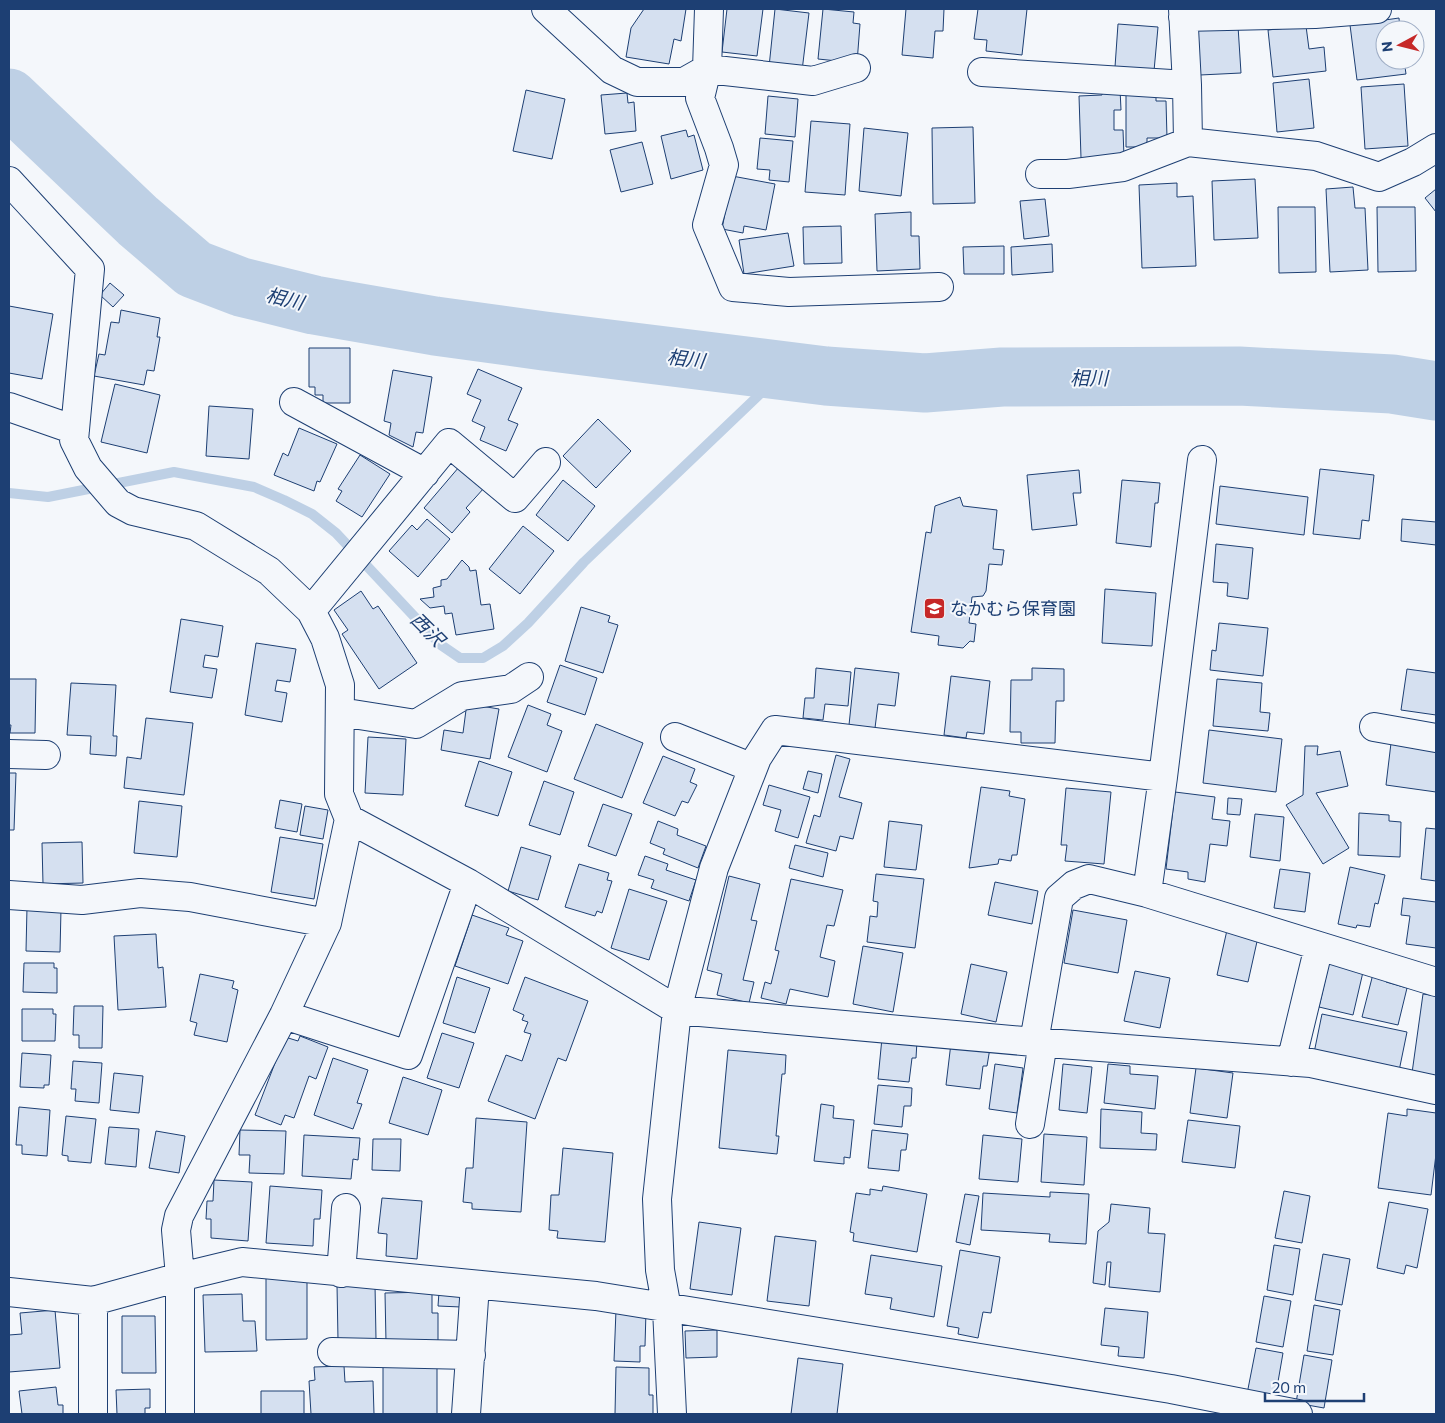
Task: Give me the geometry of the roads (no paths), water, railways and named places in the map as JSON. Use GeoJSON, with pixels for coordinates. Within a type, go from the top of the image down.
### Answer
{"type":"FeatureCollection","features":[{"type":"Feature","properties":{"kind":"street"},"geometry":{"type":"LineString","coordinates":[[546,9],[612,70],[637,82],[684,82],[707,69],[813,81],[856,68]]}},
{"type":"Feature","properties":{"kind":"street"},"geometry":{"type":"LineString","coordinates":[[709,9],[707,69],[700,98],[724,165],[707,225],[733,287],[788,292],[939,287]]}},
{"type":"Feature","properties":{"kind":"street"},"geometry":{"type":"LineString","coordinates":[[1188,142],[1183,13],[1315,14],[1377,9]]}},
{"type":"Feature","properties":{"kind":"street"},"geometry":{"type":"LineString","coordinates":[[982,72],[1187,85]]}},
{"type":"Feature","properties":{"kind":"street"},"geometry":{"type":"LineString","coordinates":[[1040,174],[1068,174],[1123,167],[1188,142],[1316,156],[1379,177],[1413,162],[1436,148]]}},
{"type":"Feature","properties":{"kind":"street"},"geometry":{"type":"LineString","coordinates":[[9,181],[90,269],[74,440],[88,468],[118,504],[133,511],[196,526],[269,572],[311,611],[324,638],[340,685],[339,794],[348,819],[327,923],[284,1015],[178,1216],[176,1230],[180,1277],[180,1414]]}},
{"type":"Feature","properties":{"kind":"street"},"geometry":{"type":"LineString","coordinates":[[294,402],[425,473]]}},
{"type":"Feature","properties":{"kind":"street"},"geometry":{"type":"LineString","coordinates":[[9,407],[75,430]]}},
{"type":"Feature","properties":{"kind":"street"},"geometry":{"type":"LineString","coordinates":[[311,611],[449,442],[515,498],[546,462]]}},
{"type":"Feature","properties":{"kind":"street"},"geometry":{"type":"LineString","coordinates":[[1147,893],[1202,460]]}},
{"type":"Feature","properties":{"kind":"street"},"geometry":{"type":"LineString","coordinates":[[340,712],[416,724],[462,696],[512,690],[529,677]]}},
{"type":"Feature","properties":{"kind":"street"},"geometry":{"type":"LineString","coordinates":[[1374,727],[1436,738]]}},
{"type":"Feature","properties":{"kind":"street"},"geometry":{"type":"LineString","coordinates":[[672,1414],[667,1309],[660,1270],[657,1199],[677,1010],[714,868],[752,768],[776,730],[1163,777]]}},
{"type":"Feature","properties":{"kind":"street"},"geometry":{"type":"LineString","coordinates":[[675,736],[752,768]]}},
{"type":"Feature","properties":{"kind":"street"},"geometry":{"type":"LineString","coordinates":[[9,754],[46,755]]}},
{"type":"Feature","properties":{"kind":"street"},"geometry":{"type":"LineString","coordinates":[[348,819],[468,883],[677,1010],[1038,1042],[1311,1063],[1436,1090]]}},
{"type":"Feature","properties":{"kind":"street"},"geometry":{"type":"LineString","coordinates":[[1030,1124],[1038,1042],[1059,898],[1074,885],[1089,879],[1147,893],[1436,982]]}},
{"type":"Feature","properties":{"kind":"street"},"geometry":{"type":"LineString","coordinates":[[284,1015],[408,1055],[468,883]]}},
{"type":"Feature","properties":{"kind":"street"},"geometry":{"type":"LineString","coordinates":[[9,895],[82,900],[140,893],[182,896],[327,923]]}},
{"type":"Feature","properties":{"kind":"street"},"geometry":{"type":"LineString","coordinates":[[1291,1062],[1319,946]]}},
{"type":"Feature","properties":{"kind":"street"},"geometry":{"type":"LineString","coordinates":[[341,1273],[346,1208]]}},
{"type":"Feature","properties":{"kind":"street"},"geometry":{"type":"LineString","coordinates":[[9,1292],[94,1301],[242,1262],[596,1296],[1171,1389],[1232,1408],[1298,1414]]}},
{"type":"Feature","properties":{"kind":"street"},"geometry":{"type":"LineString","coordinates":[[466,1414],[475,1285]]}},
{"type":"Feature","properties":{"kind":"street"},"geometry":{"type":"LineString","coordinates":[[93,1414],[94,1301]]}},
{"type":"Feature","properties":{"kind":"street"},"geometry":{"type":"LineString","coordinates":[[332,1352],[470,1354]]}},
{"type":"Feature","properties":{"kind":"waterway","name":"相川"},"geometry":{"type":"LineString","coordinates":[[9,98],[138,221],[194,269],[241,287],[314,305],[435,326],[826,376],[925,383],[1002,377],[1239,376],[1392,384],[1436,391]]}},
{"type":"Feature","properties":{"kind":"waterway","name":"西沢"},"geometry":{"type":"LineString","coordinates":[[9,493],[48,497],[174,472],[254,487],[312,514],[336,533],[441,645],[460,658],[483,658],[503,646],[528,623],[584,562],[759,395],[771,369]]}},
{"type":"Feature","properties":{"kind":"place","name":"なかむら保育園"},"geometry":{"type":"Point","coordinates":[934,608]}}]}
